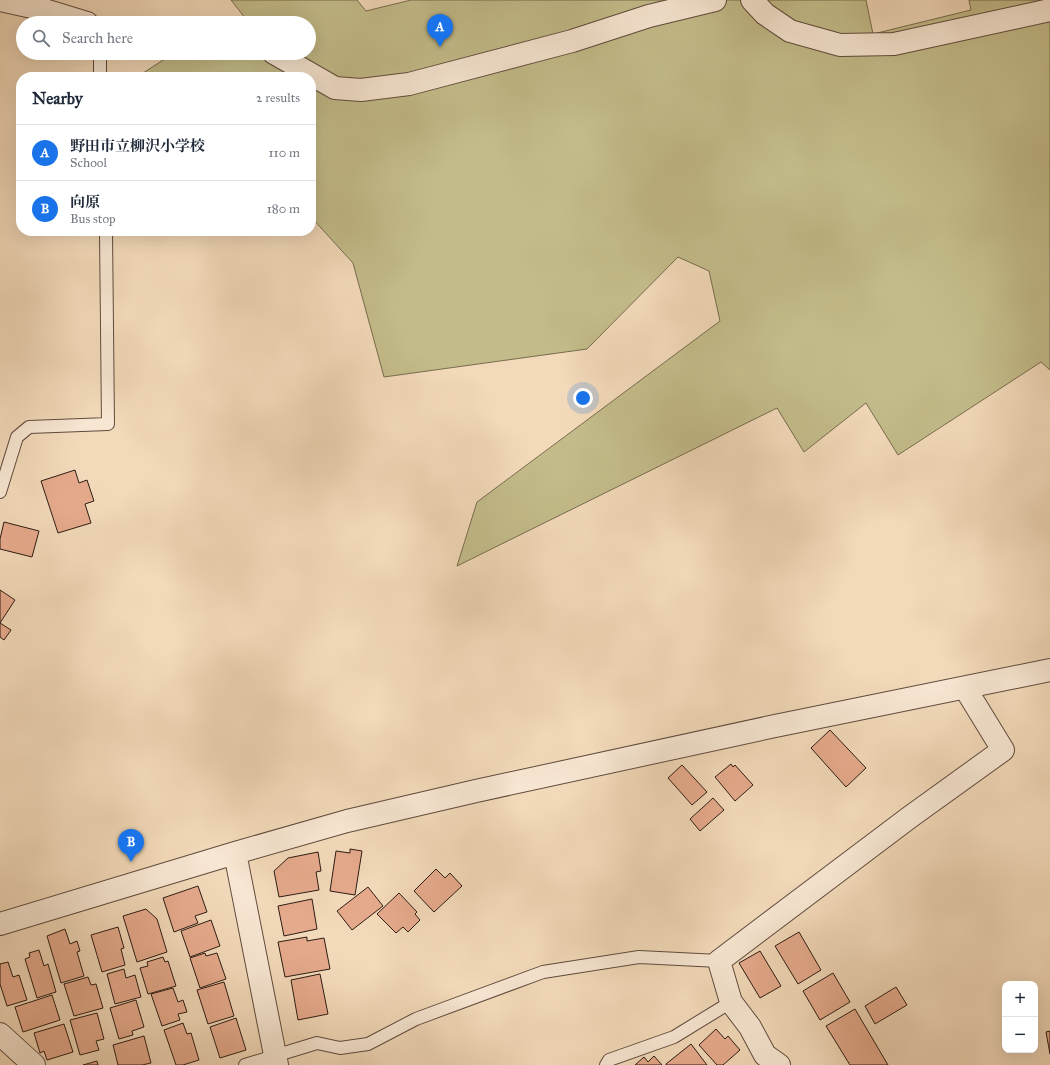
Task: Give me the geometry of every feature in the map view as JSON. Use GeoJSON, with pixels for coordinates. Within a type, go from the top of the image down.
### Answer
{"type":"FeatureCollection","features":[{"type":"Feature","properties":{"kind":"street"},"geometry":{"type":"LineString","coordinates":[[0,0],[41,9],[64,16]]}},
{"type":"Feature","properties":{"kind":"street"},"geometry":{"type":"LineString","coordinates":[[316,77],[335,88],[361,90],[409,84],[572,41],[649,16],[716,0]]}},
{"type":"Feature","properties":{"kind":"street"},"geometry":{"type":"LineString","coordinates":[[752,0],[765,14],[790,32],[840,45],[894,44],[1050,10]]}},
{"type":"Feature","properties":{"kind":"street"},"geometry":{"type":"LineString","coordinates":[[286,60],[307,72]]}},
{"type":"Feature","properties":{"kind":"street"},"geometry":{"type":"LineString","coordinates":[[0,924],[346,821],[775,726],[1050,670]]}},
{"type":"Feature","properties":{"kind":"street"},"geometry":{"type":"LineString","coordinates":[[766,1062],[750,1027],[731,1002],[719,961],[910,817],[1003,750],[965,688]]}},
{"type":"Feature","properties":{"kind":"street"},"geometry":{"type":"LineString","coordinates":[[235,853],[276,1060]]}},
{"type":"Feature","properties":{"kind":"street"},"geometry":{"type":"LineString","coordinates":[[0,1034],[34,1065]]}},
{"type":"Feature","properties":{"kind":"lane"},"geometry":{"type":"LineString","coordinates":[[100,60],[100,72]]}},
{"type":"Feature","properties":{"kind":"lane"},"geometry":{"type":"LineString","coordinates":[[0,492],[16,437],[29,427],[108,424],[106,236]]}},
{"type":"Feature","properties":{"kind":"lane"},"geometry":{"type":"LineString","coordinates":[[245,1065],[276,1060],[317,1043],[340,1048],[368,1044],[416,1018],[544,972],[639,957],[719,961]]}},
{"type":"Feature","properties":{"kind":"lane"},"geometry":{"type":"LineString","coordinates":[[606,1065],[609,1060],[674,1037],[731,1002]]}},
{"type":"Feature","properties":{"kind":"shaded area"},"geometry":{"type":"Polygon","coordinates":[[[231,0],[357,0],[366,11],[411,0],[866,0],[873,34],[971,10],[969,0],[1050,0],[1050,370],[1041,362],[898,455],[866,403],[804,452],[777,408],[457,566],[477,502],[720,321],[709,271],[678,257],[587,349],[384,377],[353,263],[316,222],[316,72],[145,72],[163,60],[316,60],[316,16],[244,16],[231,0]]]}},
{"type":"Feature","properties":{"kind":"building"},"geometry":{"type":"Polygon","coordinates":[[[75,470],[79,483],[87,480],[94,501],[85,504],[91,523],[58,533],[41,481],[75,470]]]}},
{"type":"Feature","properties":{"kind":"building"},"geometry":{"type":"Polygon","coordinates":[[[4,522],[39,531],[32,557],[0,549],[0,539],[4,522]]]}},
{"type":"Feature","properties":{"kind":"building"},"geometry":{"type":"Polygon","coordinates":[[[0,590],[15,600],[0,623],[0,590]]]}},
{"type":"Feature","properties":{"kind":"building"},"geometry":{"type":"Polygon","coordinates":[[[0,623],[11,630],[4,640],[0,637],[0,623]]]}},
{"type":"Feature","properties":{"kind":"building"},"geometry":{"type":"Polygon","coordinates":[[[830,730],[866,768],[846,787],[811,748],[830,730]]]}},
{"type":"Feature","properties":{"kind":"building"},"geometry":{"type":"Polygon","coordinates":[[[731,764],[733,767],[735,765],[753,785],[735,801],[715,777],[731,764]]]}},
{"type":"Feature","properties":{"kind":"building"},"geometry":{"type":"Polygon","coordinates":[[[682,765],[707,792],[692,805],[668,778],[682,765]]]}},
{"type":"Feature","properties":{"kind":"building"},"geometry":{"type":"Polygon","coordinates":[[[713,798],[724,810],[700,831],[690,819],[713,798]]]}},
{"type":"Feature","properties":{"kind":"building"},"geometry":{"type":"Polygon","coordinates":[[[350,849],[362,851],[355,895],[330,891],[336,851],[350,853],[350,849]]]}},
{"type":"Feature","properties":{"kind":"building"},"geometry":{"type":"Polygon","coordinates":[[[318,852],[321,871],[316,872],[319,890],[279,897],[274,871],[288,858],[318,852]]]}},
{"type":"Feature","properties":{"kind":"building"},"geometry":{"type":"Polygon","coordinates":[[[436,869],[445,878],[450,873],[462,886],[434,912],[414,891],[436,869]]]}},
{"type":"Feature","properties":{"kind":"building"},"geometry":{"type":"Polygon","coordinates":[[[198,886],[207,912],[195,916],[198,923],[174,932],[163,898],[198,886]]]}},
{"type":"Feature","properties":{"kind":"building"},"geometry":{"type":"Polygon","coordinates":[[[368,887],[383,906],[352,930],[337,911],[368,887]]]}},
{"type":"Feature","properties":{"kind":"building"},"geometry":{"type":"Polygon","coordinates":[[[399,893],[417,912],[415,914],[420,920],[408,932],[403,927],[396,933],[377,914],[399,893]]]}},
{"type":"Feature","properties":{"kind":"building"},"geometry":{"type":"Polygon","coordinates":[[[312,899],[317,929],[284,936],[278,906],[312,899]]]}},
{"type":"Feature","properties":{"kind":"building"},"geometry":{"type":"Polygon","coordinates":[[[146,909],[157,919],[167,952],[137,962],[123,916],[146,909]]]}},
{"type":"Feature","properties":{"kind":"building"},"geometry":{"type":"Polygon","coordinates":[[[211,920],[220,946],[190,957],[181,931],[211,920]]]}},
{"type":"Feature","properties":{"kind":"building"},"geometry":{"type":"Polygon","coordinates":[[[118,927],[124,948],[121,949],[125,965],[102,972],[91,935],[118,927]]]}},
{"type":"Feature","properties":{"kind":"building"},"geometry":{"type":"Polygon","coordinates":[[[65,929],[70,944],[77,941],[80,951],[77,952],[84,976],[61,983],[47,936],[65,929]]]}},
{"type":"Feature","properties":{"kind":"building"},"geometry":{"type":"Polygon","coordinates":[[[799,932],[821,970],[798,984],[775,946],[799,932]]]}},
{"type":"Feature","properties":{"kind":"building"},"geometry":{"type":"Polygon","coordinates":[[[307,937],[307,941],[324,938],[330,969],[285,977],[278,942],[307,937]]]}},
{"type":"Feature","properties":{"kind":"building"},"geometry":{"type":"Polygon","coordinates":[[[39,950],[44,966],[48,964],[56,992],[37,998],[25,959],[30,957],[29,953],[39,950]]]}},
{"type":"Feature","properties":{"kind":"building"},"geometry":{"type":"Polygon","coordinates":[[[760,951],[781,986],[760,998],[739,963],[760,951]]]}},
{"type":"Feature","properties":{"kind":"building"},"geometry":{"type":"Polygon","coordinates":[[[205,953],[206,956],[217,953],[226,979],[200,988],[190,958],[205,953]]]}},
{"type":"Feature","properties":{"kind":"building"},"geometry":{"type":"Polygon","coordinates":[[[163,957],[165,962],[168,961],[176,986],[148,994],[140,968],[148,966],[147,962],[163,957]]]}},
{"type":"Feature","properties":{"kind":"building"},"geometry":{"type":"Polygon","coordinates":[[[8,962],[13,977],[19,975],[27,1000],[7,1006],[0,984],[0,964],[8,962]]]}},
{"type":"Feature","properties":{"kind":"building"},"geometry":{"type":"Polygon","coordinates":[[[124,969],[126,978],[135,975],[141,997],[115,1004],[107,974],[124,969]]]}},
{"type":"Feature","properties":{"kind":"building"},"geometry":{"type":"Polygon","coordinates":[[[833,973],[850,1002],[820,1020],[803,991],[833,973]]]}},
{"type":"Feature","properties":{"kind":"building"},"geometry":{"type":"Polygon","coordinates":[[[320,974],[328,1014],[298,1020],[291,980],[320,974]]]}},
{"type":"Feature","properties":{"kind":"building"},"geometry":{"type":"Polygon","coordinates":[[[88,977],[91,985],[96,984],[103,1008],[74,1016],[64,984],[88,977]]]}},
{"type":"Feature","properties":{"kind":"building"},"geometry":{"type":"Polygon","coordinates":[[[224,982],[234,1016],[208,1024],[197,990],[224,982]]]}},
{"type":"Feature","properties":{"kind":"building"},"geometry":{"type":"Polygon","coordinates":[[[896,987],[907,1005],[875,1024],[865,1006],[896,987]]]}},
{"type":"Feature","properties":{"kind":"building"},"geometry":{"type":"Polygon","coordinates":[[[173,988],[178,1002],[183,1000],[187,1012],[178,1014],[180,1020],[162,1026],[151,994],[173,988]]]}},
{"type":"Feature","properties":{"kind":"building"},"geometry":{"type":"Polygon","coordinates":[[[52,995],[60,1020],[23,1032],[15,1007],[52,995]]]}},
{"type":"Feature","properties":{"kind":"building"},"geometry":{"type":"Polygon","coordinates":[[[136,1000],[144,1027],[132,1031],[133,1035],[119,1039],[110,1008],[136,1000]]]}},
{"type":"Feature","properties":{"kind":"building"},"geometry":{"type":"Polygon","coordinates":[[[855,1009],[888,1065],[850,1065],[826,1026],[855,1009]]]}},
{"type":"Feature","properties":{"kind":"building"},"geometry":{"type":"Polygon","coordinates":[[[97,1013],[104,1039],[96,1041],[99,1050],[80,1055],[70,1020],[97,1013]]]}},
{"type":"Feature","properties":{"kind":"building"},"geometry":{"type":"Polygon","coordinates":[[[236,1018],[246,1050],[220,1058],[210,1027],[236,1018]]]}},
{"type":"Feature","properties":{"kind":"building"},"geometry":{"type":"Polygon","coordinates":[[[183,1023],[187,1034],[191,1033],[199,1060],[183,1065],[176,1065],[164,1030],[183,1023]]]}},
{"type":"Feature","properties":{"kind":"building"},"geometry":{"type":"Polygon","coordinates":[[[64,1024],[73,1052],[47,1060],[44,1051],[40,1053],[34,1033],[64,1024]]]}},
{"type":"Feature","properties":{"kind":"building"},"geometry":{"type":"Polygon","coordinates":[[[716,1029],[725,1039],[728,1036],[740,1050],[723,1065],[717,1065],[699,1045],[716,1029]]]}},
{"type":"Feature","properties":{"kind":"building"},"geometry":{"type":"Polygon","coordinates":[[[1050,1031],[1050,1054],[1046,1032],[1050,1031]]]}},
{"type":"Feature","properties":{"kind":"building"},"geometry":{"type":"Polygon","coordinates":[[[144,1036],[151,1063],[142,1065],[118,1065],[113,1045],[144,1036]]]}},
{"type":"Feature","properties":{"kind":"building"},"geometry":{"type":"Polygon","coordinates":[[[691,1044],[707,1065],[666,1065],[666,1064],[691,1044]]]}},
{"type":"Feature","properties":{"kind":"building"},"geometry":{"type":"Polygon","coordinates":[[[654,1056],[662,1065],[635,1065],[644,1057],[648,1062],[654,1056]]]}},
{"type":"Feature","properties":{"kind":"building"},"geometry":{"type":"Polygon","coordinates":[[[97,1061],[98,1065],[83,1065],[97,1061]]]}},
{"type":"Feature","properties":{"kind":"place","name":"野田市立柳沢小学校"},"geometry":{"type":"Point","coordinates":[440,47]}},
{"type":"Feature","properties":{"kind":"place","name":"向原"},"geometry":{"type":"Point","coordinates":[131,862]}}]}
